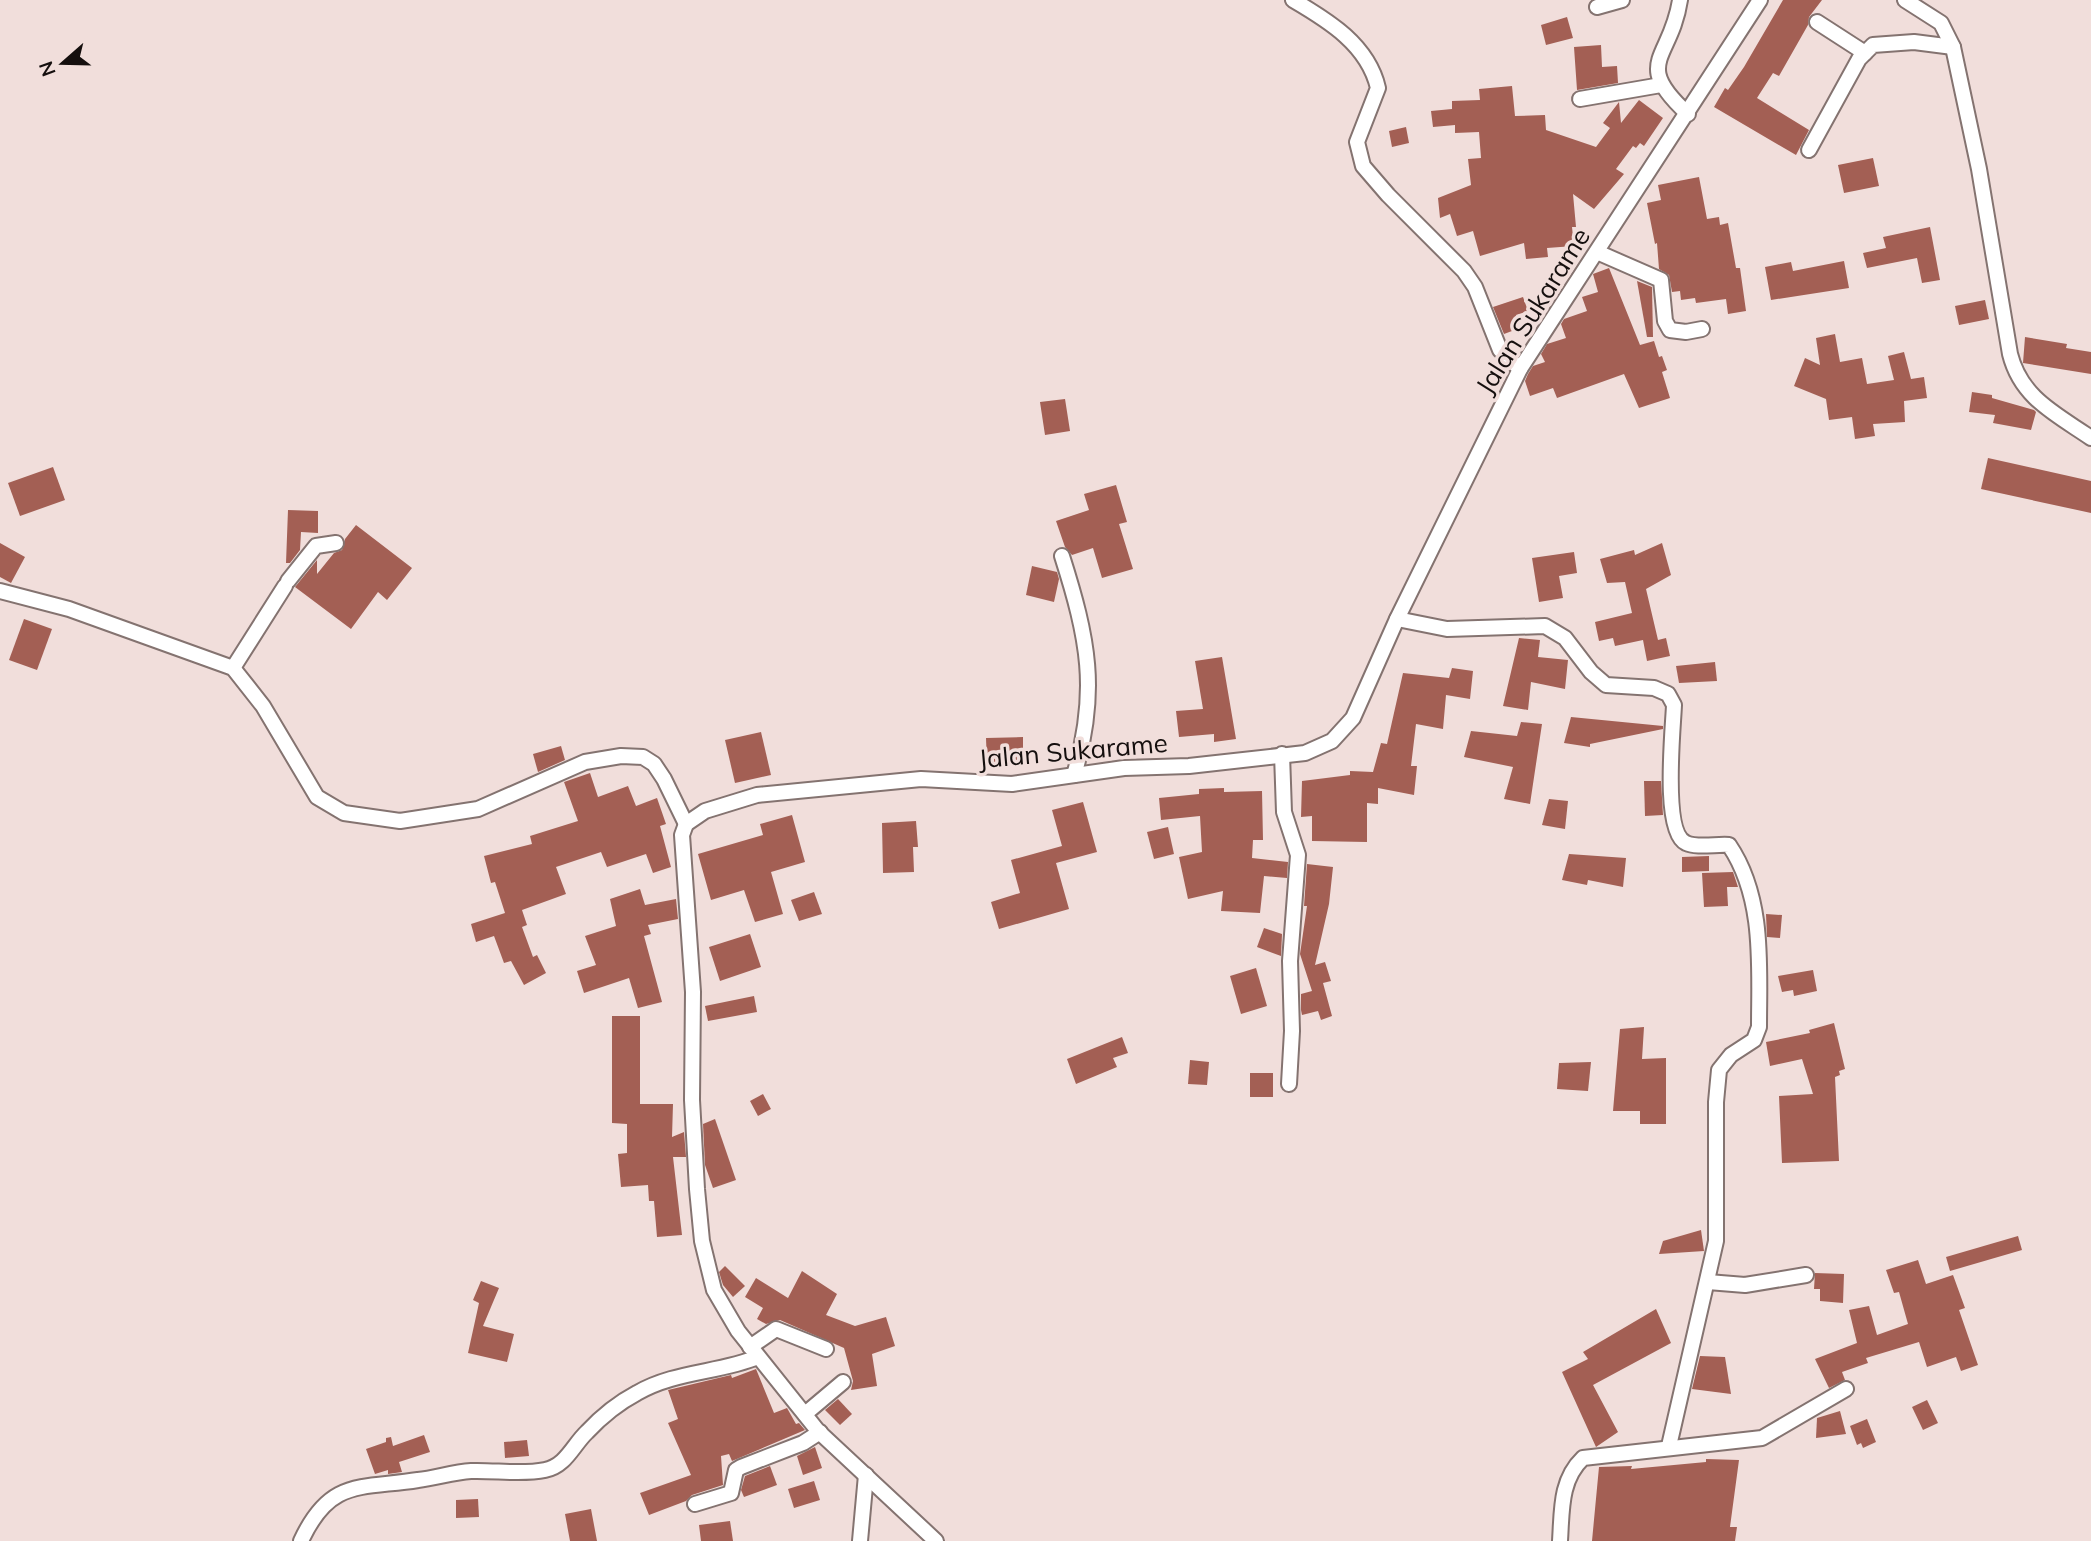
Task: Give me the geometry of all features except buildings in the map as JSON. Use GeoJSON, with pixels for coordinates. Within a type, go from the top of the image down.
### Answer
{"type":"FeatureCollection","features":[{"type":"Feature","properties":{"kind":"street"},"geometry":{"type":"LineString","coordinates":[[1293,0],[1343,32],[1370,67],[1378,88],[1357,142],[1363,166],[1464,271],[1475,286],[1500,350],[1520,369]]}},
{"type":"Feature","properties":{"kind":"street"},"geometry":{"type":"LineString","coordinates":[[1597,7],[1622,0]]}},
{"type":"Feature","properties":{"kind":"street"},"geometry":{"type":"LineString","coordinates":[[1680,0],[1678,18],[1658,63],[1661,85],[1688,114]]}},
{"type":"Feature","properties":{"kind":"street","name":"Jalan Sukarame"},"geometry":{"type":"LineString","coordinates":[[686,824],[705,811],[758,795],[921,779],[1012,784],[1074,775],[1305,753],[1321,748],[1348,726],[1397,618],[1520,369],[1760,0]]}},
{"type":"Feature","properties":{"kind":"street"},"geometry":{"type":"LineString","coordinates":[[1905,0],[1941,23],[1953,47],[1966,101],[2014,370],[2032,396],[2091,438]]}},
{"type":"Feature","properties":{"kind":"street"},"geometry":{"type":"LineString","coordinates":[[1816,22],[1865,53]]}},
{"type":"Feature","properties":{"kind":"street"},"geometry":{"type":"LineString","coordinates":[[1809,150],[1865,53],[1873,45],[1889,41],[1953,47]]}},
{"type":"Feature","properties":{"kind":"street"},"geometry":{"type":"LineString","coordinates":[[1580,99],[1661,85]]}},
{"type":"Feature","properties":{"kind":"street"},"geometry":{"type":"LineString","coordinates":[[1597,252],[1661,280],[1665,321],[1670,330],[1686,332],[1702,329]]}},
{"type":"Feature","properties":{"kind":"street"},"geometry":{"type":"LineString","coordinates":[[233,668],[286,584],[316,546],[336,543]]}},
{"type":"Feature","properties":{"kind":"street"},"geometry":{"type":"LineString","coordinates":[[1062,556],[1074,595],[1090,692],[1088,719],[1074,775]]}},
{"type":"Feature","properties":{"kind":"street"},"geometry":{"type":"LineString","coordinates":[[0,591],[69,609],[233,668],[263,706],[317,797],[327,806],[355,816],[400,821],[478,808],[585,762],[621,756],[643,757],[654,764],[673,793],[686,824],[682,835],[693,992],[692,1100],[702,1241],[713,1290],[755,1352],[820,1432],[936,1541]]}},
{"type":"Feature","properties":{"kind":"street"},"geometry":{"type":"LineString","coordinates":[[1397,618],[1447,629],[1545,626],[1565,638],[1591,672],[1606,685],[1654,688],[1668,694],[1674,705],[1671,814],[1678,836],[1686,844],[1729,845],[1746,881],[1758,929],[1759,1027],[1754,1040],[1731,1055],[1719,1070],[1716,1102],[1716,1241],[1669,1447]]}},
{"type":"Feature","properties":{"kind":"street"},"geometry":{"type":"LineString","coordinates":[[1282,754],[1284,813],[1298,855],[1290,961],[1292,1031],[1289,1084]]}},
{"type":"Feature","properties":{"kind":"street"},"geometry":{"type":"LineString","coordinates":[[1708,1282],[1745,1285],[1806,1275]]}},
{"type":"Feature","properties":{"kind":"street"},"geometry":{"type":"LineString","coordinates":[[301,1541],[318,1512],[331,1498],[347,1490],[368,1484],[417,1480],[455,1472],[547,1470],[562,1462],[586,1432],[635,1393],[679,1376],[738,1364],[755,1352],[776,1329],[826,1349]]}},
{"type":"Feature","properties":{"kind":"street"},"geometry":{"type":"LineString","coordinates":[[805,1414],[843,1382]]}},
{"type":"Feature","properties":{"kind":"street"},"geometry":{"type":"LineString","coordinates":[[1560,1541],[1564,1488],[1572,1469],[1583,1458],[1762,1438],[1846,1389]]}},
{"type":"Feature","properties":{"kind":"street"},"geometry":{"type":"LineString","coordinates":[[695,1504],[731,1493],[736,1472],[741,1466],[803,1443],[820,1432]]}},
{"type":"Feature","properties":{"kind":"street"},"geometry":{"type":"LineString","coordinates":[[860,1541],[866,1475]]}}]}
